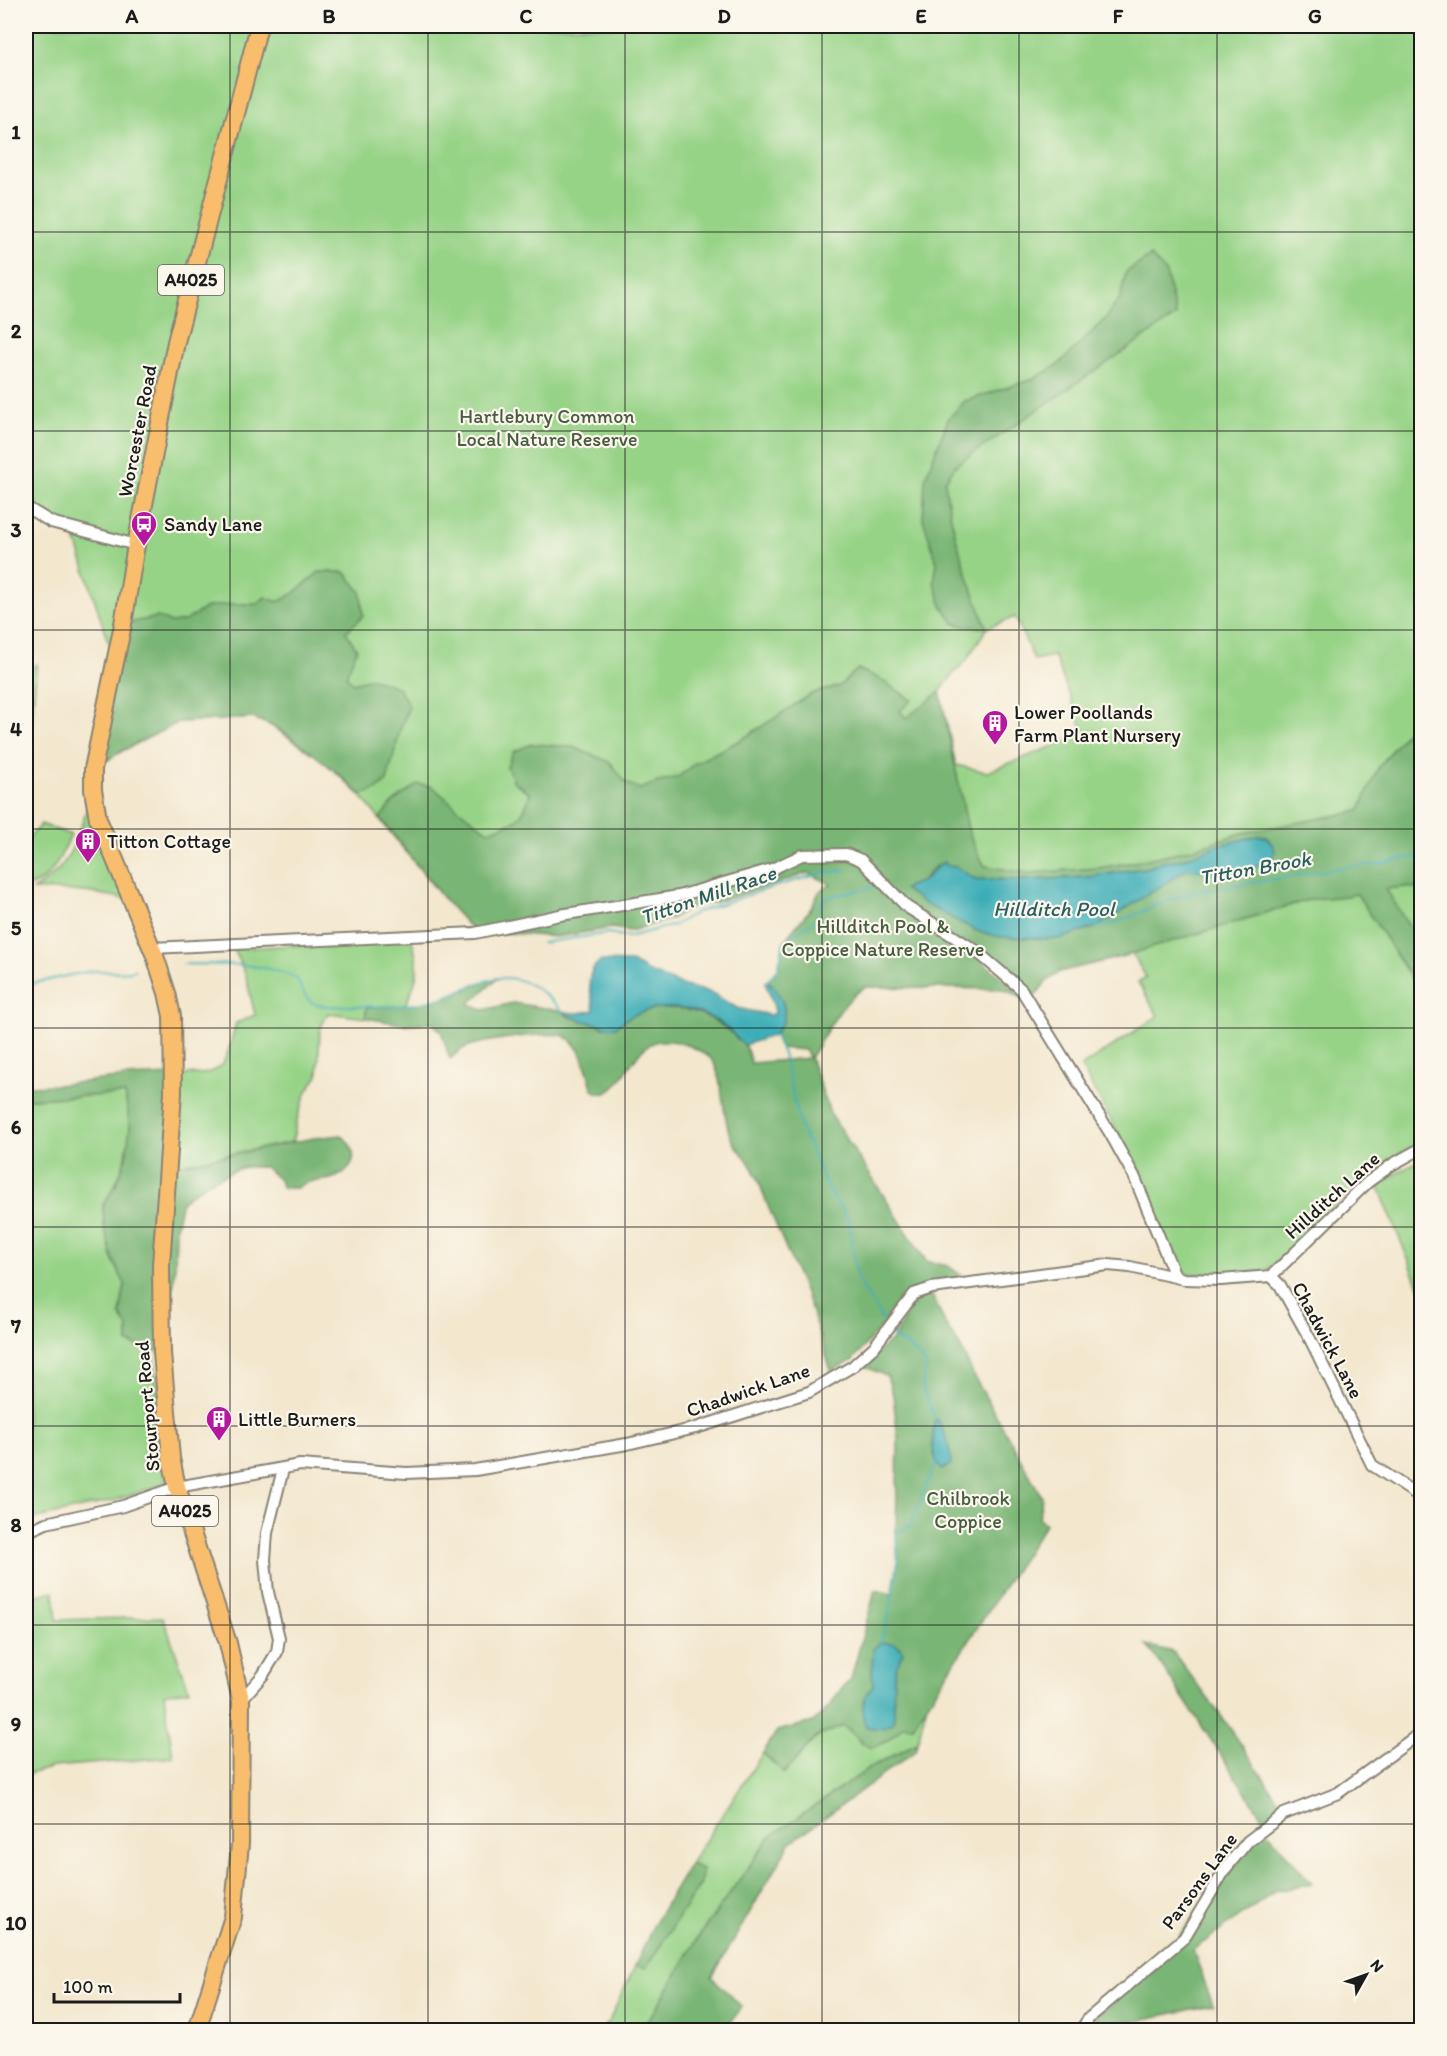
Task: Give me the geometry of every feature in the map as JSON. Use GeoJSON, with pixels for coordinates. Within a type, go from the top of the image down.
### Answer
{"type":"FeatureCollection","features":[{"type":"Feature","properties":{"kind":"main road","name":"Worcester Road"},"geometry":{"type":"LineString","coordinates":[[163,980],[98,819],[93,790],[93,769],[179,331],[259,26]]}},
{"type":"Feature","properties":{"kind":"main road","name":"Stourport Road"},"geometry":{"type":"LineString","coordinates":[[163,980],[170,1002],[174,1032],[173,1093],[160,1265],[162,1353],[171,1458],[177,1487],[228,1643],[241,1700],[240,1844],[232,1917],[196,2031]]}},
{"type":"Feature","properties":{"kind":"street"},"geometry":{"type":"LineString","coordinates":[[26,507],[51,522],[136,545]]}},
{"type":"Feature","properties":{"kind":"street"},"geometry":{"type":"LineString","coordinates":[[153,952],[475,933],[560,915],[678,896],[772,869],[802,855],[846,854],[861,860],[907,907],[975,950],[1022,989],[1098,1112],[1134,1176],[1175,1276]]}},
{"type":"Feature","properties":{"kind":"street","name":"Hillditch Lane"},"geometry":{"type":"LineString","coordinates":[[1271,1276],[1368,1182],[1393,1164],[1422,1148]]}},
{"type":"Feature","properties":{"kind":"street","name":"Chadwick Lane"},"geometry":{"type":"LineString","coordinates":[[26,1532],[46,1523],[123,1506],[177,1487],[300,1465],[406,1473],[475,1470],[627,1444],[696,1428],[809,1392],[853,1366],[874,1347],[914,1294],[932,1288],[1108,1265],[1130,1267],[1184,1280],[1271,1276],[1280,1285],[1310,1339],[1372,1465],[1422,1498]]}},
{"type":"Feature","properties":{"kind":"street"},"geometry":{"type":"LineString","coordinates":[[241,1700],[263,1675],[277,1652],[279,1638],[268,1592],[265,1560],[267,1533],[283,1469]]}},
{"type":"Feature","properties":{"kind":"street","name":"Parsons Lane"},"geometry":{"type":"LineString","coordinates":[[1080,2031],[1089,2018],[1184,1938],[1226,1868],[1248,1841],[1284,1815],[1338,1792],[1422,1732]]}},
{"type":"Feature","properties":{"kind":"green space","name":"Hartlebury Common Local Nature Reserve"},"geometry":{"type":"Polygon","coordinates":[[[26,26],[1421,26],[1421,713],[1413,723],[1421,806],[1421,946],[1385,888],[1414,983],[1421,979],[1421,1015],[1415,1018],[1422,1028],[1421,1142],[1394,1157],[1357,1184],[1277,1262],[1262,1272],[1190,1275],[1176,1266],[1143,1177],[1081,1067],[1158,1016],[1138,982],[1146,977],[1132,953],[1059,972],[1046,982],[1035,996],[988,954],[861,860],[443,898],[360,795],[320,758],[267,723],[253,718],[179,722],[122,751],[93,769],[116,653],[107,639],[72,528],[37,509],[26,477],[26,26]],[[1015,617],[987,628],[966,661],[940,692],[956,765],[987,772],[1085,734],[1054,656],[1034,660],[1015,617]]]}},
{"type":"Feature","properties":{"kind":"green space"},"geometry":{"type":"Polygon","coordinates":[[[1151,256],[1166,273],[1176,316],[956,465],[945,481],[951,519],[961,556],[987,628],[967,627],[954,623],[942,606],[934,582],[937,563],[923,519],[925,479],[948,419],[965,401],[1033,379],[1058,365],[1105,319],[1120,298],[1126,272],[1151,256]]]}},
{"type":"Feature","properties":{"kind":"green space"},"geometry":{"type":"Polygon","coordinates":[[[319,572],[345,572],[361,592],[363,616],[346,632],[357,649],[346,676],[353,683],[371,678],[398,687],[409,706],[387,781],[376,790],[361,795],[339,774],[303,746],[279,729],[253,718],[179,722],[122,751],[93,769],[123,624],[158,617],[171,623],[185,621],[207,607],[257,604],[265,597],[278,602],[293,594],[319,572]]]}},
{"type":"Feature","properties":{"kind":"green space"},"geometry":{"type":"Polygon","coordinates":[[[37,664],[28,760],[26,759],[26,673],[37,664]]]}},
{"type":"Feature","properties":{"kind":"green space","name":"Hillditch Pool & Coppice Nature Reserve"},"geometry":{"type":"Polygon","coordinates":[[[858,669],[878,678],[912,700],[900,711],[906,718],[940,692],[968,829],[985,866],[1028,873],[1098,868],[1195,848],[1242,833],[1359,811],[1378,768],[1421,713],[1421,889],[1406,887],[1386,889],[1421,946],[1421,979],[1414,983],[1357,894],[1305,901],[1121,957],[1059,972],[1046,982],[1035,996],[988,954],[972,953],[1014,988],[1020,997],[1003,989],[865,987],[856,993],[841,1010],[810,1058],[805,1050],[780,1048],[775,1035],[783,1021],[771,983],[767,981],[778,969],[784,941],[811,908],[819,892],[831,884],[808,873],[713,903],[695,905],[671,919],[630,931],[612,928],[556,937],[475,933],[443,898],[380,818],[393,802],[418,784],[433,787],[488,831],[511,823],[521,815],[530,793],[514,782],[507,767],[513,752],[531,744],[573,747],[610,762],[626,783],[640,789],[678,777],[694,764],[744,738],[811,694],[839,686],[858,669]],[[1258,836],[1219,845],[1183,859],[1158,863],[1151,867],[1089,877],[1030,880],[975,879],[956,867],[935,866],[921,882],[908,886],[1000,937],[1058,939],[1187,868],[1235,874],[1245,872],[1271,859],[1258,836]]]}},
{"type":"Feature","properties":{"kind":"green space"},"geometry":{"type":"Polygon","coordinates":[[[93,790],[132,901],[83,892],[33,890],[54,873],[70,853],[93,790]]]}},
{"type":"Feature","properties":{"kind":"green space"},"geometry":{"type":"Polygon","coordinates":[[[41,824],[71,835],[49,874],[35,884],[26,887],[26,841],[41,824]]]}},
{"type":"Feature","properties":{"kind":"green space"},"geometry":{"type":"Polygon","coordinates":[[[411,937],[417,973],[405,1006],[367,1007],[365,1018],[328,1013],[320,1029],[318,1076],[307,1091],[292,1142],[167,1167],[173,1075],[203,1074],[220,1067],[228,1051],[236,1023],[255,1015],[246,976],[234,949],[411,937]]]}},
{"type":"Feature","properties":{"kind":"green space"},"geometry":{"type":"Polygon","coordinates":[[[498,978],[469,1004],[483,1010],[513,1003],[562,1011],[569,1017],[595,1022],[603,1027],[616,1027],[630,1017],[660,1008],[692,1011],[721,1025],[741,1042],[751,1063],[810,1058],[831,1115],[926,1261],[948,1266],[964,1277],[927,1284],[911,1292],[852,1361],[831,1371],[808,1300],[758,1180],[748,1161],[731,1139],[718,1073],[708,1056],[683,1044],[660,1041],[649,1045],[640,1053],[617,1084],[610,1091],[602,1093],[593,1090],[577,1047],[566,1037],[547,1035],[484,1042],[464,1048],[450,1059],[441,1031],[431,1022],[407,1025],[365,1018],[367,1007],[402,1006],[427,1002],[498,978]]]}},
{"type":"Feature","properties":{"kind":"green space"},"geometry":{"type":"Polygon","coordinates":[[[173,1075],[167,1167],[314,1138],[341,1135],[351,1147],[353,1159],[351,1165],[341,1175],[305,1183],[297,1188],[283,1188],[279,1180],[265,1167],[245,1167],[207,1183],[182,1201],[176,1227],[168,1347],[162,1353],[128,1343],[128,1328],[120,1314],[125,1284],[113,1260],[104,1226],[103,1205],[117,1183],[126,1157],[130,1127],[125,1094],[26,1099],[26,1086],[173,1075]]]}},
{"type":"Feature","properties":{"kind":"green space"},"geometry":{"type":"Polygon","coordinates":[[[125,1094],[130,1123],[128,1148],[118,1178],[103,1205],[113,1260],[125,1284],[120,1314],[128,1328],[128,1343],[154,1350],[166,1483],[116,1500],[33,1519],[26,1523],[26,1099],[125,1094]]]}},
{"type":"Feature","properties":{"kind":"green space"},"geometry":{"type":"Polygon","coordinates":[[[1421,1159],[1421,1291],[1378,1185],[1421,1159]]]}},
{"type":"Feature","properties":{"kind":"green space","name":"Chilbrook Coppice"},"geometry":{"type":"Polygon","coordinates":[[[931,1293],[947,1327],[960,1346],[974,1376],[1042,1497],[1039,1518],[1045,1524],[913,1726],[903,1726],[887,1741],[872,1748],[843,1726],[816,1737],[784,1773],[763,1753],[777,1731],[813,1722],[830,1706],[851,1679],[875,1590],[892,1594],[898,1562],[896,1533],[898,1439],[893,1395],[887,1376],[863,1366],[894,1338],[914,1300],[931,1293]]]}},
{"type":"Feature","properties":{"kind":"green space"},"geometry":{"type":"Polygon","coordinates":[[[54,1591],[57,1620],[163,1617],[189,1690],[164,1694],[173,1757],[53,1767],[26,1775],[26,1598],[54,1591]]]}},
{"type":"Feature","properties":{"kind":"green space"},"geometry":{"type":"Polygon","coordinates":[[[1146,1645],[1173,1652],[1230,1728],[1283,1807],[1264,1820],[1146,1645]]]}},
{"type":"Feature","properties":{"kind":"green space"},"geometry":{"type":"Polygon","coordinates":[[[927,1705],[917,1743],[873,1766],[770,1837],[699,1936],[641,2030],[600,2030],[609,2021],[635,1966],[646,1967],[702,1869],[690,1864],[763,1753],[784,1773],[816,1737],[843,1726],[853,1732],[861,1744],[887,1741],[903,1726],[913,1726],[927,1705]]]}},
{"type":"Feature","properties":{"kind":"green space"},"geometry":{"type":"Polygon","coordinates":[[[917,1743],[915,1751],[790,1843],[712,1977],[742,2007],[725,2030],[641,2030],[699,1936],[770,1837],[873,1766],[917,1743]]]}},
{"type":"Feature","properties":{"kind":"green space"},"geometry":{"type":"Polygon","coordinates":[[[1267,1831],[1312,1884],[1276,1891],[1193,1950],[1213,2005],[1091,2030],[1091,2021],[1153,1970],[1250,1844],[1267,1831]]]}},
{"type":"Feature","properties":{"kind":"green space"},"geometry":{"type":"Polygon","coordinates":[[[690,1864],[702,1869],[701,1883],[646,1968],[635,1966],[655,1922],[690,1864]]]}},
{"type":"Feature","properties":{"kind":"water","name":"Hillditch Pool"},"geometry":{"type":"Polygon","coordinates":[[[1258,836],[1267,837],[1273,846],[1275,853],[1271,859],[1245,872],[1235,874],[1187,869],[1097,927],[1058,939],[1000,937],[977,931],[925,904],[904,889],[925,879],[944,862],[975,879],[1030,880],[1089,877],[1151,867],[1158,863],[1183,859],[1219,845],[1258,836]]]}},
{"type":"Feature","properties":{"kind":"water"},"geometry":{"type":"Polygon","coordinates":[[[600,961],[631,962],[681,985],[712,993],[737,1008],[770,1015],[775,1013],[765,982],[767,981],[775,989],[783,1004],[783,1021],[775,1035],[744,1045],[727,1028],[712,1018],[684,1009],[654,1009],[640,1012],[616,1027],[588,1022],[562,1011],[578,1013],[594,1010],[590,977],[591,972],[600,961]]]}},
{"type":"Feature","properties":{"kind":"water"},"geometry":{"type":"Polygon","coordinates":[[[935,1418],[944,1433],[951,1459],[951,1464],[942,1470],[933,1451],[935,1418]]]}},
{"type":"Feature","properties":{"kind":"water"},"geometry":{"type":"Polygon","coordinates":[[[881,1642],[897,1644],[903,1652],[894,1678],[894,1722],[884,1727],[866,1727],[863,1711],[864,1700],[873,1685],[873,1649],[881,1642]]]}},
{"type":"Feature","properties":{"kind":"waterway","name":"Titton Brook"},"geometry":{"type":"LineString","coordinates":[[1097,927],[1108,926],[1174,898],[1198,892],[1345,867],[1379,864],[1422,855]]}},
{"type":"Feature","properties":{"kind":"waterway","name":"Titton Mill Race"},"geometry":{"type":"LineString","coordinates":[[542,943],[608,933],[628,937],[674,925],[697,912],[776,886],[823,873],[847,870]]}},
{"type":"Feature","properties":{"kind":"waterway","name":"Titton Brook"},"geometry":{"type":"LineString","coordinates":[[767,981],[778,969],[784,941],[817,919],[822,902],[828,897],[874,887]]}},
{"type":"Feature","properties":{"kind":"waterway","name":"Titton Brook"},"geometry":{"type":"LineString","coordinates":[[183,964],[254,966],[282,973],[296,978],[310,1001],[327,1006],[381,1007],[415,1004],[444,997],[485,981],[508,978],[519,980],[537,989],[562,1011]]}},
{"type":"Feature","properties":{"kind":"waterway","name":"Titton Brook"},"geometry":{"type":"LineString","coordinates":[[26,987],[30,984],[92,971],[135,970]]}},
{"type":"Feature","properties":{"kind":"waterway"},"geometry":{"type":"LineString","coordinates":[[775,1035],[783,1054],[801,1128],[830,1193],[849,1220],[857,1278],[886,1326]]}},
{"type":"Feature","properties":{"kind":"waterway"},"geometry":{"type":"LineString","coordinates":[[891,1333],[894,1338],[907,1345],[927,1364],[922,1387],[935,1418]]}},
{"type":"Feature","properties":{"kind":"waterway"},"geometry":{"type":"LineString","coordinates":[[881,1642],[889,1614],[898,1562],[896,1533],[911,1525],[936,1462]]}},
{"type":"Feature","properties":{"kind":"place","name":"Sandy Lane"},"geometry":{"type":"Point","coordinates":[144,547]}},
{"type":"Feature","properties":{"kind":"place","name":"Lower Poollands Farm Plant Nursery"},"geometry":{"type":"Point","coordinates":[995,746]}},
{"type":"Feature","properties":{"kind":"place","name":"Titton Cottage"},"geometry":{"type":"Point","coordinates":[88,864]}},
{"type":"Feature","properties":{"kind":"place","name":"Little Burners"},"geometry":{"type":"Point","coordinates":[219,1442]}}]}
